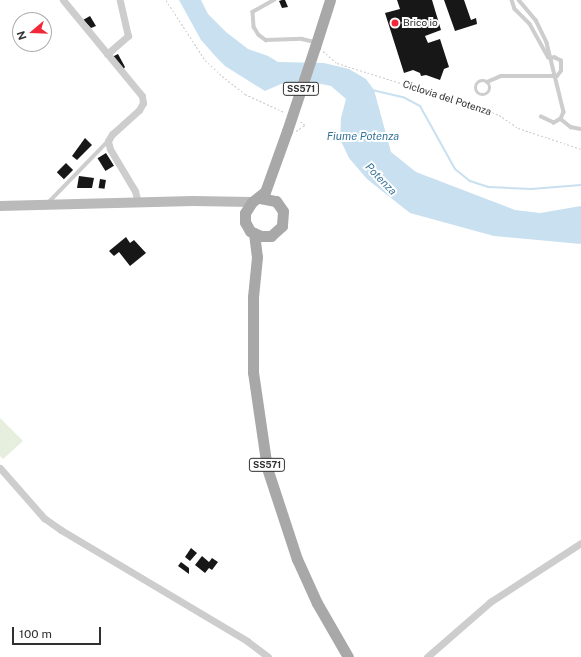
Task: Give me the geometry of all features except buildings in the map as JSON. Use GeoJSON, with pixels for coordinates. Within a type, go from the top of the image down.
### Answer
{"type":"FeatureCollection","features":[{"type":"Feature","properties":{"kind":"main road","name":"SS571"},"geometry":{"type":"LineString","coordinates":[[330,0],[271,177],[245,216],[247,226],[254,233],[257,256],[252,310],[253,372],[268,468],[297,559],[317,603],[348,657]]}},
{"type":"Feature","properties":{"kind":"main road","name":"SS571"},"geometry":{"type":"LineString","coordinates":[[257,256],[271,236],[280,230],[284,220],[283,210],[276,201],[271,177]]}},
{"type":"Feature","properties":{"kind":"main road"},"geometry":{"type":"LineString","coordinates":[[0,206],[138,202],[205,201],[220,203],[256,200],[276,201]]}},
{"type":"Feature","properties":{"kind":"main road"},"geometry":{"type":"LineString","coordinates":[[220,203],[245,216]]}},
{"type":"Feature","properties":{"kind":"main road"},"geometry":{"type":"LineString","coordinates":[[254,233],[271,236]]}},
{"type":"Feature","properties":{"kind":"street"},"geometry":{"type":"LineString","coordinates":[[63,0],[138,89],[143,103],[108,141],[110,149],[135,191],[138,202]]}},
{"type":"Feature","properties":{"kind":"street"},"geometry":{"type":"LineString","coordinates":[[107,54],[128,36],[120,0]]}},
{"type":"Feature","properties":{"kind":"street"},"geometry":{"type":"LineString","coordinates":[[0,468],[44,518],[61,530],[247,641],[268,657]]}},
{"type":"Feature","properties":{"kind":"street"},"geometry":{"type":"LineString","coordinates":[[427,657],[490,602],[581,543]]}},
{"type":"Feature","properties":{"kind":"lane"},"geometry":{"type":"LineString","coordinates":[[275,0],[253,12],[254,27],[259,35],[266,40],[302,39],[316,45]]}},
{"type":"Feature","properties":{"kind":"lane"},"geometry":{"type":"LineString","coordinates":[[512,0],[514,9],[530,24],[549,58]]}},
{"type":"Feature","properties":{"kind":"lane"},"geometry":{"type":"LineString","coordinates":[[519,0],[540,27],[547,43],[549,58],[564,112],[561,119],[551,124],[541,118]]}},
{"type":"Feature","properties":{"kind":"lane"},"geometry":{"type":"LineString","coordinates":[[487,82],[501,76],[554,77],[560,74],[562,64],[558,59],[549,58]]}},
{"type":"Feature","properties":{"kind":"lane"},"geometry":{"type":"LineString","coordinates":[[561,119],[571,127],[581,129]]}},
{"type":"Feature","properties":{"kind":"lane"},"geometry":{"type":"LineString","coordinates":[[46,205],[108,141]]}},
{"type":"Feature","properties":{"kind":"path"},"geometry":{"type":"LineString","coordinates":[[166,0],[205,60],[245,94],[285,113]]}},
{"type":"Feature","properties":{"kind":"path","name":"Ciclovia del Potenza"},"geometry":{"type":"LineString","coordinates":[[316,45],[328,58],[337,63],[481,108],[499,115],[518,128],[581,150]]}},
{"type":"Feature","properties":{"kind":"path"},"geometry":{"type":"LineString","coordinates":[[287,131],[304,128],[305,123],[296,118]]}},
{"type":"Feature","properties":{"kind":"green space"},"geometry":{"type":"Polygon","coordinates":[[[0,418],[23,441],[3,459],[0,456],[0,418]]]}},
{"type":"Feature","properties":{"kind":"water","name":"Fiume Potenza"},"geometry":{"type":"Polygon","coordinates":[[[179,0],[201,0],[208,14],[226,32],[248,49],[268,56],[278,62],[324,63],[349,69],[366,79],[374,90],[391,152],[416,172],[515,210],[540,213],[581,206],[581,244],[494,236],[410,213],[367,179],[349,158],[340,139],[341,118],[346,99],[331,86],[311,82],[281,84],[265,91],[225,66],[217,58],[201,40],[179,0]]]}},
{"type":"Feature","properties":{"kind":"waterway"},"geometry":{"type":"LineString","coordinates":[[372,90],[403,97],[420,106],[455,169],[470,181],[489,187],[531,189],[581,185]]}},
{"type":"Feature","properties":{"kind":"place","name":"Brico io"},"geometry":{"type":"Point","coordinates":[395,23]}},
{"type":"Feature","properties":{"kind":"water label","name":"Potenza"},"geometry":{"type":"Point","coordinates":[381,179]}}]}
